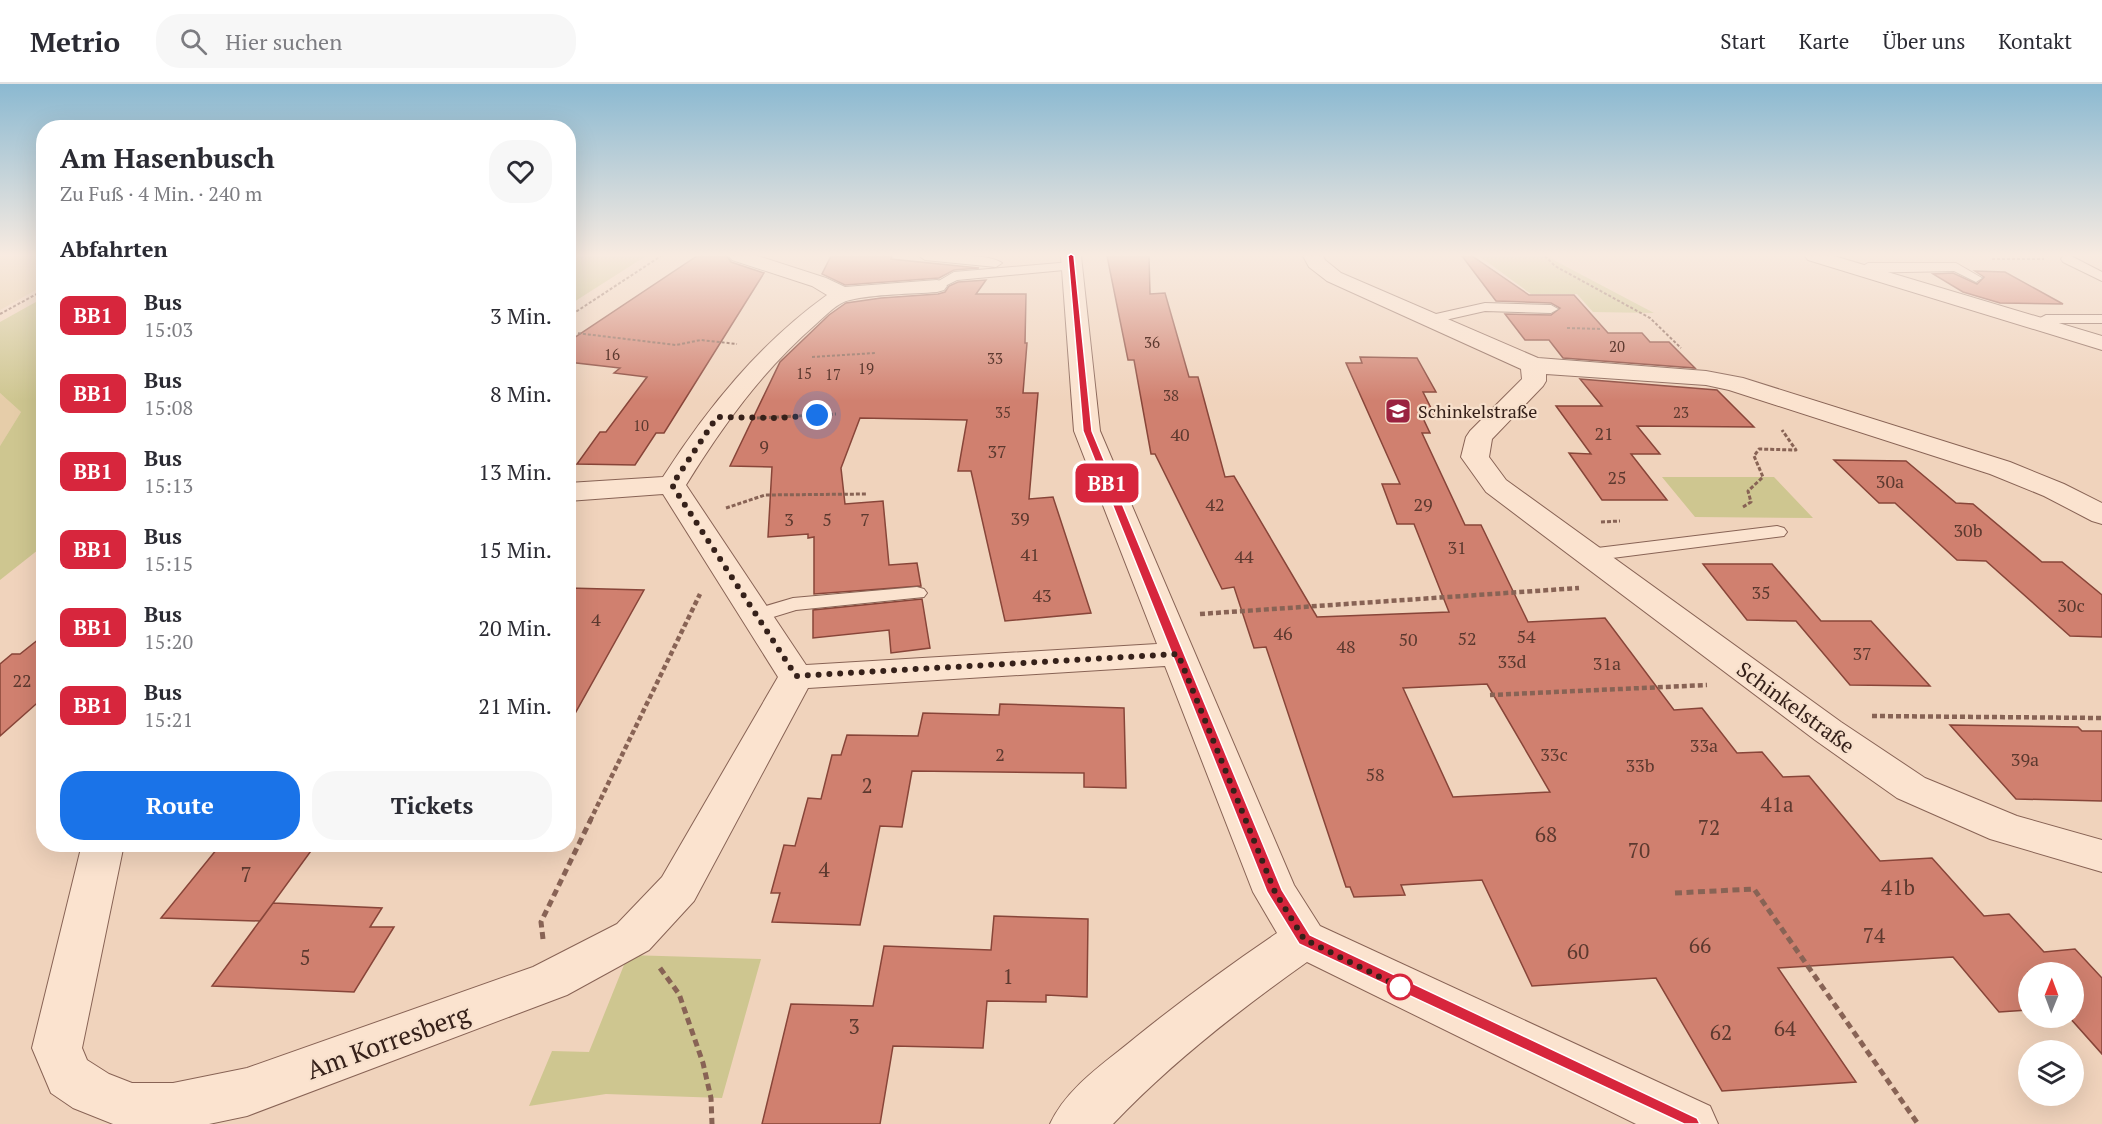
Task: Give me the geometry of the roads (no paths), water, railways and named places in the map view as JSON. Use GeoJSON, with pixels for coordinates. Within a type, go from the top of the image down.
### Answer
{"type":"FeatureCollection","features":[{"type":"Feature","properties":{"kind":"street"},"geometry":{"type":"LineString","coordinates":[[672,485],[717,417],[770,352],[809,316],[826,305]]}},
{"type":"Feature","properties":{"kind":"street"},"geometry":{"type":"LineString","coordinates":[[1068,305],[1087,431],[1275,892],[1304,939],[1691,1124]]}},
{"type":"Feature","properties":{"kind":"street"},"geometry":{"type":"LineString","coordinates":[[1398,305],[1533,364],[1574,370],[1706,378],[1761,391],[2000,468],[2054,490],[2102,515]]}},
{"type":"Feature","properties":{"kind":"street"},"geometry":{"type":"LineString","coordinates":[[1976,305],[2102,343]]}},
{"type":"Feature","properties":{"kind":"street","name":"Schinkelstraße"},"geometry":{"type":"LineString","coordinates":[[1533,364],[1534,381],[1479,437],[1475,457],[1496,486],[1828,732],[1911,788],[2005,828],[2102,856]]}},
{"type":"Feature","properties":{"kind":"street"},"geometry":{"type":"LineString","coordinates":[[576,491],[672,485]]}},
{"type":"Feature","properties":{"kind":"street"},"geometry":{"type":"LineString","coordinates":[[672,485],[796,676],[1178,654]]}},
{"type":"Feature","properties":{"kind":"street","name":"Am Korresberg"},"geometry":{"type":"LineString","coordinates":[[101,852],[57,1048],[69,1076],[91,1091],[132,1107],[173,1107],[247,1092],[550,981],[633,937],[678,889],[796,676]]}},
{"type":"Feature","properties":{"kind":"street"},"geometry":{"type":"LineString","coordinates":[[1077,1124],[1117,1084],[1230,990],[1304,939]]}},
{"type":"Feature","properties":{"kind":"lane"},"geometry":{"type":"LineString","coordinates":[[1432,319],[1485,307],[1551,309]]}},
{"type":"Feature","properties":{"kind":"lane"},"geometry":{"type":"LineString","coordinates":[[2037,323],[2046,319],[2102,319]]}},
{"type":"Feature","properties":{"kind":"lane"},"geometry":{"type":"LineString","coordinates":[[1589,555],[1777,532]]}},
{"type":"Feature","properties":{"kind":"lane"},"geometry":{"type":"LineString","coordinates":[[757,616],[793,604],[917,593]]}},
{"type":"Feature","properties":{"kind":"place","name":"Schinkelstraße"},"geometry":{"type":"Point","coordinates":[1398,411]}}]}
